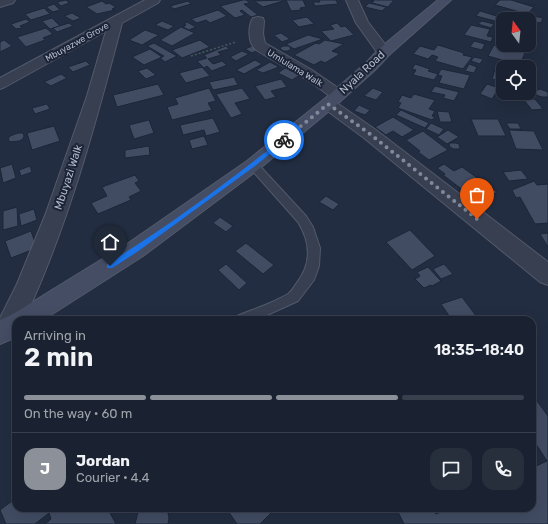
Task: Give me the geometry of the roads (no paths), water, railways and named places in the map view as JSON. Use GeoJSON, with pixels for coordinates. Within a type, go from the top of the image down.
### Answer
{"type":"FeatureCollection","features":[{"type":"Feature","properties":{"kind":"street"},"geometry":{"type":"LineString","coordinates":[[0,3],[9,0]]}},
{"type":"Feature","properties":{"kind":"street","name":"Mbuyazwe Grove"},"geometry":{"type":"LineString","coordinates":[[0,84],[154,0]]}},
{"type":"Feature","properties":{"kind":"street"},"geometry":{"type":"LineString","coordinates":[[352,0],[362,23],[384,52]]}},
{"type":"Feature","properties":{"kind":"street","name":"Nyala Road"},"geometry":{"type":"LineString","coordinates":[[27,316],[135,250],[253,165],[333,100],[384,52],[445,0]]}},
{"type":"Feature","properties":{"kind":"street","name":"Umlulama Walk"},"geometry":{"type":"LineString","coordinates":[[258,20],[256,42],[265,50],[302,70],[370,134],[548,275]]}},
{"type":"Feature","properties":{"kind":"street","name":"Mbuyazi Walk"},"geometry":{"type":"LineString","coordinates":[[15,316],[56,213],[95,96],[116,21]]}},
{"type":"Feature","properties":{"kind":"lane"},"geometry":{"type":"LineString","coordinates":[[251,316],[294,297],[310,276],[313,266],[314,248],[309,230],[302,219],[253,165]]}}]}
